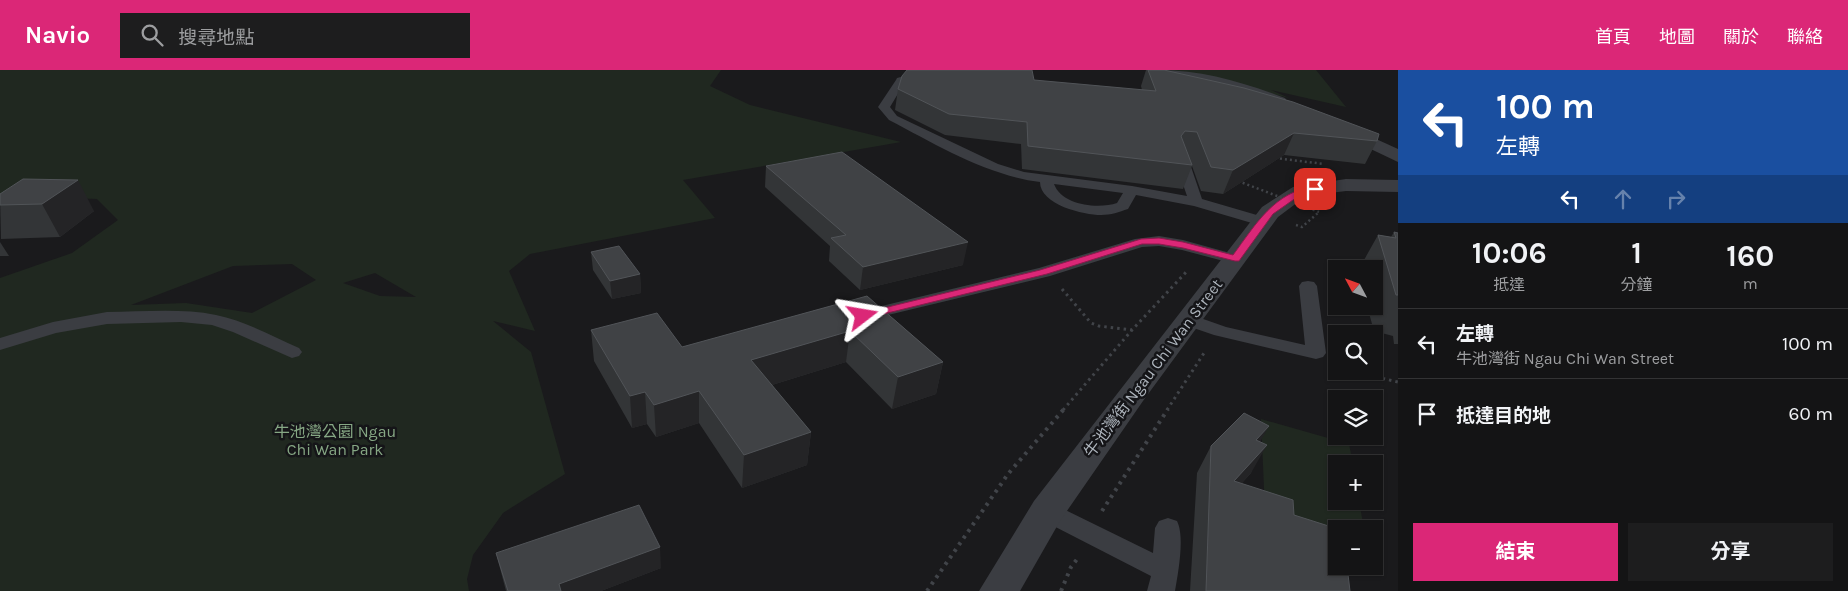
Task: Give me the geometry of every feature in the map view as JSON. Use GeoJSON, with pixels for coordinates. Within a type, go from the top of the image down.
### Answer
{"type":"FeatureCollection","features":[{"type":"Feature","properties":{"kind":"street"},"geometry":{"type":"LineString","coordinates":[[1165,70],[1241,88],[1296,108]]}},
{"type":"Feature","properties":{"kind":"street"},"geometry":{"type":"LineString","coordinates":[[1330,123],[1398,156]]}},
{"type":"Feature","properties":{"kind":"street","name":"牛池灣街 Ngau Chi Wan Street"},"geometry":{"type":"LineString","coordinates":[[999,591],[1046,511],[1270,212],[1300,191],[1346,185],[1398,186]]}},
{"type":"Feature","properties":{"kind":"lane"},"geometry":{"type":"LineString","coordinates":[[935,72],[901,80],[884,107],[893,118],[993,167],[1023,176],[1132,190],[1196,202],[1262,221]]}},
{"type":"Feature","properties":{"kind":"lane"},"geometry":{"type":"LineString","coordinates":[[1182,158],[1196,202]]}},
{"type":"Feature","properties":{"kind":"lane"},"geometry":{"type":"LineString","coordinates":[[1047,179],[1046,187],[1058,198],[1070,204],[1094,211],[1107,211],[1123,206],[1132,190]]}},
{"type":"Feature","properties":{"kind":"lane"},"geometry":{"type":"LineString","coordinates":[[863,316],[1044,272],[1141,242],[1159,241],[1183,245],[1235,258]]}},
{"type":"Feature","properties":{"kind":"lane"},"geometry":{"type":"LineString","coordinates":[[1188,320],[1221,331],[1316,353],[1308,286]]}},
{"type":"Feature","properties":{"kind":"lane"},"geometry":{"type":"LineString","coordinates":[[0,344],[53,328],[108,318],[181,317],[214,320],[240,328],[292,352]]}},
{"type":"Feature","properties":{"kind":"lane"},"geometry":{"type":"LineString","coordinates":[[1046,511],[1095,536],[1163,581],[1168,528]]}},
{"type":"Feature","properties":{"kind":"path"},"geometry":{"type":"LineString","coordinates":[[1267,157],[1324,164]]}},
{"type":"Feature","properties":{"kind":"path"},"geometry":{"type":"LineString","coordinates":[[1236,180],[1319,212]]}},
{"type":"Feature","properties":{"kind":"path"},"geometry":{"type":"LineString","coordinates":[[1059,287],[1091,323],[1099,326],[1132,330]]}},
{"type":"Feature","properties":{"kind":"path"},"geometry":{"type":"LineString","coordinates":[[1061,591],[1071,567],[1095,536],[1103,507],[1213,340],[1221,331]]}},
{"type":"Feature","properties":{"kind":"path"},"geometry":{"type":"LineString","coordinates":[[1383,378],[1398,382]]}},
{"type":"Feature","properties":{"kind":"green space","name":"牛池灣公園 Ngau Chi Wan Park"},"geometry":{"type":"Polygon","coordinates":[[[0,70],[721,70],[710,86],[750,105],[901,142],[683,180],[715,218],[530,254],[509,271],[535,331],[493,321],[531,352],[565,474],[503,513],[473,555],[467,579],[469,591],[0,591],[0,278],[72,253],[118,220],[97,199],[0,195],[0,70]],[[292,264],[233,266],[131,305],[186,303],[252,313],[316,280],[292,264]],[[375,273],[343,283],[380,296],[416,297],[375,273]]]}},
{"type":"Feature","properties":{"kind":"green space"},"geometry":{"type":"Polygon","coordinates":[[[1169,70],[1316,70],[1346,107],[1271,90],[1289,98],[1169,70]]]}},
{"type":"Feature","properties":{"kind":"green space"},"geometry":{"type":"Polygon","coordinates":[[[1261,419],[1328,438],[1328,445],[1349,445],[1351,455],[1328,455],[1328,510],[1361,510],[1362,520],[1328,520],[1328,527],[1265,511],[1261,419]]]}},
{"type":"Feature","properties":{"kind":"building"},"geometry":{"type":"Polygon","coordinates":[[[907,70],[1032,70],[1034,80],[1156,91],[1148,70],[1164,70],[1244,88],[1293,102],[1379,134],[1377,141],[1294,133],[1233,170],[1211,167],[1197,132],[1185,131],[1181,136],[1192,165],[1028,146],[1027,122],[949,114],[898,89],[902,76],[907,70]]]}},
{"type":"Feature","properties":{"kind":"building"},"geometry":{"type":"Polygon","coordinates":[[[842,152],[968,242],[863,267],[831,238],[846,235],[766,166],[842,152]]]}},
{"type":"Feature","properties":{"kind":"building"},"geometry":{"type":"Polygon","coordinates":[[[23,179],[78,180],[42,204],[0,205],[0,194],[23,179]]]}},
{"type":"Feature","properties":{"kind":"building"},"geometry":{"type":"Polygon","coordinates":[[[1394,232],[1398,233],[1398,295],[1396,295],[1378,235],[1396,238],[1394,232]]]}},
{"type":"Feature","properties":{"kind":"building"},"geometry":{"type":"Polygon","coordinates":[[[619,246],[640,274],[610,281],[591,252],[619,246]]]}},
{"type":"Feature","properties":{"kind":"building"},"geometry":{"type":"Polygon","coordinates":[[[867,296],[943,362],[898,377],[850,331],[751,360],[811,432],[744,455],[699,391],[654,405],[645,392],[630,396],[591,330],[657,313],[682,347],[867,296]]]}},
{"type":"Feature","properties":{"kind":"building"},"geometry":{"type":"Polygon","coordinates":[[[1244,413],[1269,426],[1256,440],[1267,445],[1234,481],[1293,500],[1294,515],[1328,526],[1328,575],[1348,575],[1350,591],[1206,591],[1211,446],[1244,413]]]}},
{"type":"Feature","properties":{"kind":"building"},"geometry":{"type":"Polygon","coordinates":[[[639,505],[660,547],[559,584],[561,591],[508,591],[496,553],[639,505]]]}},
{"type":"Feature","properties":{"kind":"route"},"geometry":{"type":"LineString","coordinates":[[863,316],[1044,272],[1141,242],[1159,241],[1183,245],[1235,258],[1270,212],[1300,191],[1315,189]]}}]}
